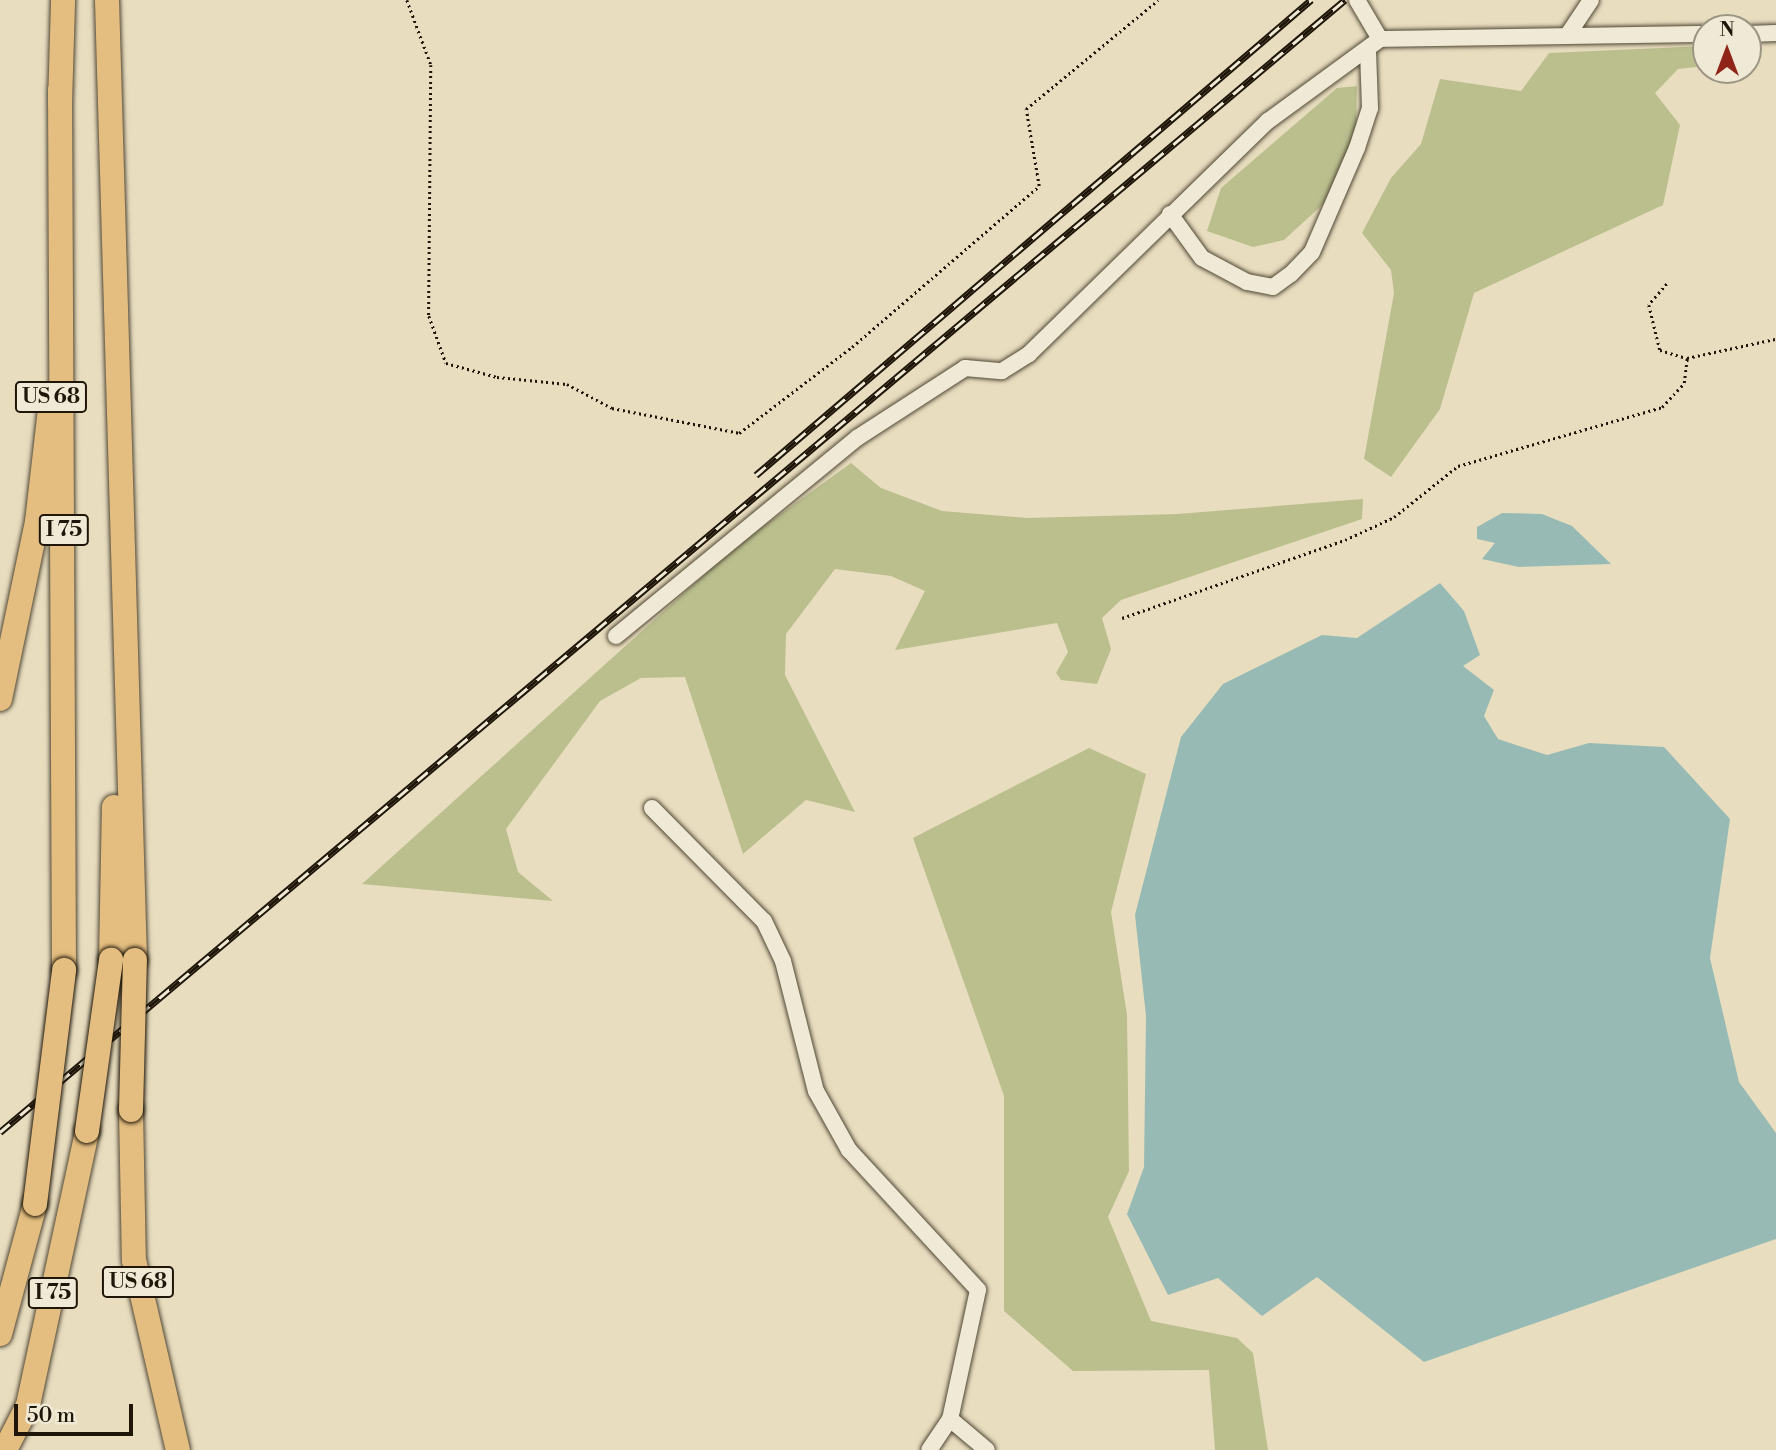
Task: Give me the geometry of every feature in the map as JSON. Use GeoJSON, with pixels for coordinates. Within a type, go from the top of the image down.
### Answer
{"type":"FeatureCollection","features":[{"type":"Feature","properties":{"kind":"highway","name":"I 75"},"geometry":{"type":"LineString","coordinates":[[0,1334],[35,1204],[64,970],[60,90],[63,0]]}},
{"type":"Feature","properties":{"kind":"highway","name":"I 75"},"geometry":{"type":"LineString","coordinates":[[107,0],[119,530]]}},
{"type":"Feature","properties":{"kind":"highway","name":"US 68"},"geometry":{"type":"LineString","coordinates":[[0,699],[37,522],[57,345],[60,90]]}},
{"type":"Feature","properties":{"kind":"highway","name":"US 68"},"geometry":{"type":"LineString","coordinates":[[119,530],[123,960],[131,1110],[134,1260],[178,1450]]}},
{"type":"Feature","properties":{"kind":"highway","name":"I 75"},"geometry":{"type":"LineString","coordinates":[[5,1450],[28,1405],[123,960]]}},
{"type":"Feature","properties":{"kind":"street"},"geometry":{"type":"LineString","coordinates":[[1170,214],[1202,258],[1247,282],[1273,287],[1312,253],[1357,148],[1370,108],[1374,45],[1357,0]]}},
{"type":"Feature","properties":{"kind":"street"},"geometry":{"type":"LineString","coordinates":[[1567,36],[1591,0]]}},
{"type":"Feature","properties":{"kind":"street"},"geometry":{"type":"LineString","coordinates":[[616,636],[857,438],[965,368],[1002,371],[1030,354],[1170,214],[1268,121],[1374,45],[1567,36],[1692,34]]}},
{"type":"Feature","properties":{"kind":"street"},"geometry":{"type":"LineString","coordinates":[[652,808],[764,922],[783,961],[816,1091],[849,1150],[978,1290],[950,1419],[929,1450]]}},
{"type":"Feature","properties":{"kind":"street"},"geometry":{"type":"LineString","coordinates":[[950,1419],[987,1450]]}},
{"type":"Feature","properties":{"kind":"path"},"geometry":{"type":"LineString","coordinates":[[407,0],[431,65],[429,316],[446,363],[497,377],[567,384],[612,408],[739,433],[852,347],[1039,186],[1026,109],[1158,0]]}},
{"type":"Feature","properties":{"kind":"path"},"geometry":{"type":"LineString","coordinates":[[1667,284],[1649,305],[1660,351],[1687,358],[1775,339]]}},
{"type":"Feature","properties":{"kind":"path"},"geometry":{"type":"LineString","coordinates":[[1122,618],[1345,540],[1394,517],[1458,466],[1662,407],[1684,383],[1687,358]]}},
{"type":"Feature","properties":{"kind":"green space"},"geometry":{"type":"Polygon","coordinates":[[[1692,47],[1692,68],[1678,69],[1655,93],[1680,125],[1663,205],[1474,293],[1440,409],[1391,477],[1364,459],[1394,293],[1391,270],[1362,233],[1391,178],[1421,144],[1440,79],[1521,91],[1549,53],[1692,47]]]}},
{"type":"Feature","properties":{"kind":"green space"},"geometry":{"type":"Polygon","coordinates":[[[1357,86],[1356,128],[1332,196],[1284,240],[1253,247],[1207,231],[1221,188],[1337,88],[1357,86]]]}},
{"type":"Feature","properties":{"kind":"green space"},"geometry":{"type":"Polygon","coordinates":[[[851,463],[881,488],[942,511],[1027,518],[1178,514],[1363,499],[1362,519],[1121,600],[1102,618],[1111,649],[1097,684],[1061,680],[1056,673],[1068,652],[1057,623],[895,650],[925,591],[891,576],[835,569],[786,634],[785,675],[855,812],[806,800],[743,854],[685,677],[641,678],[600,701],[506,829],[518,872],[553,901],[362,884],[735,547],[851,463]]]}},
{"type":"Feature","properties":{"kind":"green space"},"geometry":{"type":"Polygon","coordinates":[[[1089,748],[1146,774],[1111,912],[1127,1015],[1129,1171],[1108,1217],[1151,1321],[1237,1338],[1253,1353],[1268,1450],[1215,1450],[1209,1370],[1073,1371],[1004,1311],[1004,1096],[913,838],[1089,748]]]}},
{"type":"Feature","properties":{"kind":"water"},"geometry":{"type":"Polygon","coordinates":[[[1502,513],[1542,514],[1572,526],[1611,564],[1519,567],[1482,559],[1495,543],[1477,539],[1477,527],[1502,513]]]}},
{"type":"Feature","properties":{"kind":"water"},"geometry":{"type":"Polygon","coordinates":[[[1440,583],[1464,611],[1480,655],[1463,666],[1494,690],[1484,716],[1498,739],[1547,755],[1589,743],[1664,747],[1730,819],[1710,958],[1739,1082],[1776,1133],[1776,1239],[1424,1362],[1317,1277],[1262,1316],[1218,1278],[1168,1295],[1127,1214],[1144,1167],[1146,1016],[1135,915],[1181,737],[1223,684],[1322,635],[1357,638],[1440,583]]]}},
{"type":"Feature","properties":{"kind":"railway"},"geometry":{"type":"LineString","coordinates":[[756,475],[1311,0]]}},
{"type":"Feature","properties":{"kind":"railway"},"geometry":{"type":"LineString","coordinates":[[0,1132],[1345,0]]}}]}
